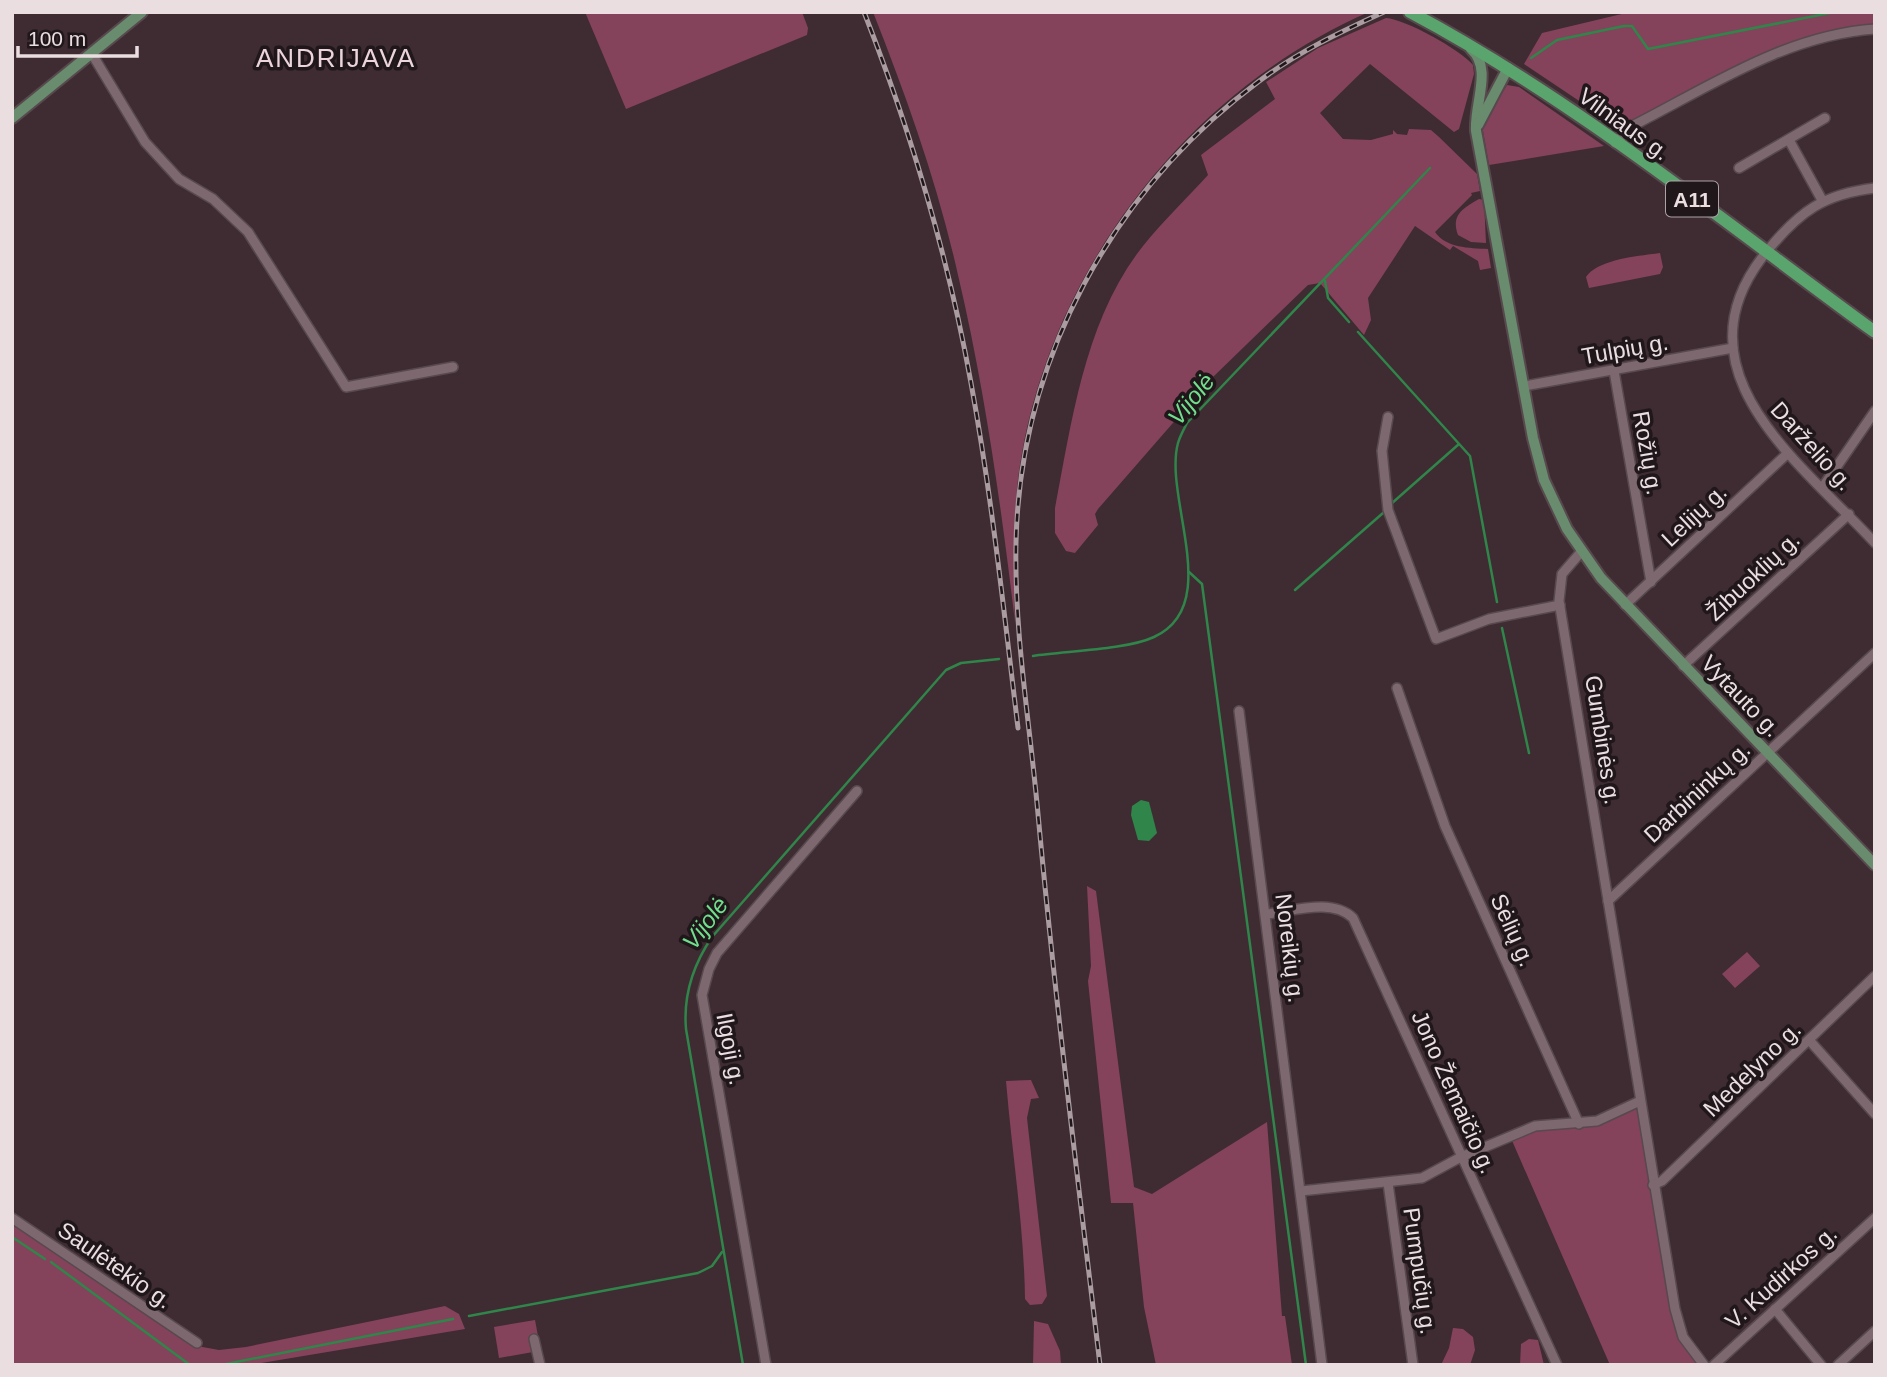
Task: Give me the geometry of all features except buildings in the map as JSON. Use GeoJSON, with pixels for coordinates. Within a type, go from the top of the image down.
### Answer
{"type":"FeatureCollection","features":[{"type":"Feature","properties":{"kind":"highway","name":"Vilniaus g."},"geometry":{"type":"LineString","coordinates":[[1410,12],[1508,68],[1875,332]]}},
{"type":"Feature","properties":{"kind":"main road"},"geometry":{"type":"LineString","coordinates":[[12,118],[142,12]]}},
{"type":"Feature","properties":{"kind":"main road"},"geometry":{"type":"LineString","coordinates":[[1458,38],[1478,55],[1482,65],[1475,115],[1476,131],[1544,480],[1554,506],[1581,552]]}},
{"type":"Feature","properties":{"kind":"main road"},"geometry":{"type":"LineString","coordinates":[[1476,131],[1482,114],[1508,68]]}},
{"type":"Feature","properties":{"kind":"main road","name":"Vytauto g."},"geometry":{"type":"LineString","coordinates":[[1581,552],[1683,666],[1875,865]]}},
{"type":"Feature","properties":{"kind":"street"},"geometry":{"type":"LineString","coordinates":[[1615,143],[1632,126],[1782,50],[1831,34],[1875,29]]}},
{"type":"Feature","properties":{"kind":"street"},"geometry":{"type":"LineString","coordinates":[[92,54],[145,142],[179,179],[213,199],[248,232],[346,387],[453,367]]}},
{"type":"Feature","properties":{"kind":"street"},"geometry":{"type":"LineString","coordinates":[[1739,168],[1825,118]]}},
{"type":"Feature","properties":{"kind":"street"},"geometry":{"type":"LineString","coordinates":[[1789,139],[1822,200]]}},
{"type":"Feature","properties":{"kind":"street","name":"Darželio g."},"geometry":{"type":"LineString","coordinates":[[1875,188],[1822,200],[1803,213],[1765,253],[1738,304],[1733,348],[1748,401],[1756,415],[1788,453],[1875,542]]}},
{"type":"Feature","properties":{"kind":"street","name":"Tulpių g."},"geometry":{"type":"LineString","coordinates":[[1524,386],[1733,348]]}},
{"type":"Feature","properties":{"kind":"street","name":"Rožių g."},"geometry":{"type":"LineString","coordinates":[[1614,371],[1651,582]]}},
{"type":"Feature","properties":{"kind":"street"},"geometry":{"type":"LineString","coordinates":[[1822,488],[1875,411]]}},
{"type":"Feature","properties":{"kind":"street"},"geometry":{"type":"LineString","coordinates":[[1388,417],[1382,452],[1388,510],[1436,639],[1489,619],[1560,605]]}},
{"type":"Feature","properties":{"kind":"street","name":"Lelijų g."},"geometry":{"type":"LineString","coordinates":[[1626,605],[1788,453]]}},
{"type":"Feature","properties":{"kind":"street","name":"Žibuoklių g."},"geometry":{"type":"LineString","coordinates":[[1683,666],[1849,514]]}},
{"type":"Feature","properties":{"kind":"street","name":"Gumbinės g."},"geometry":{"type":"LineString","coordinates":[[1581,552],[1562,574],[1560,605],[1653,1185],[1679,1328],[1704,1365]]}},
{"type":"Feature","properties":{"kind":"street","name":"Darbininkų g."},"geometry":{"type":"LineString","coordinates":[[1608,901],[1875,653]]}},
{"type":"Feature","properties":{"kind":"street","name":"Sėlių g."},"geometry":{"type":"LineString","coordinates":[[1397,688],[1445,826],[1579,1124]]}},
{"type":"Feature","properties":{"kind":"street","name":"Noreikių g."},"geometry":{"type":"LineString","coordinates":[[1239,711],[1267,914],[1322,1365]]}},
{"type":"Feature","properties":{"kind":"street","name":"Ilgoji g."},"geometry":{"type":"LineString","coordinates":[[766,1365],[702,995],[709,969],[723,945],[858,791]]}},
{"type":"Feature","properties":{"kind":"street","name":"Jono Žemaičio g."},"geometry":{"type":"LineString","coordinates":[[1267,914],[1329,907],[1343,908],[1353,918],[1557,1365]]}},
{"type":"Feature","properties":{"kind":"street","name":"Medelyno g."},"geometry":{"type":"LineString","coordinates":[[1653,1185],[1662,1181],[1875,976]]}},
{"type":"Feature","properties":{"kind":"street"},"geometry":{"type":"LineString","coordinates":[[1810,1041],[1875,1114]]}},
{"type":"Feature","properties":{"kind":"street"},"geometry":{"type":"LineString","coordinates":[[1301,1191],[1422,1178],[1461,1157],[1535,1126],[1597,1121],[1640,1101]]}},
{"type":"Feature","properties":{"kind":"street","name":"Pumpučių g."},"geometry":{"type":"LineString","coordinates":[[1388,1183],[1413,1365]]}},
{"type":"Feature","properties":{"kind":"street","name":"Saulėtekio g."},"geometry":{"type":"LineString","coordinates":[[12,1218],[197,1343]]}},
{"type":"Feature","properties":{"kind":"street","name":"V. Kudirkos g."},"geometry":{"type":"LineString","coordinates":[[1714,1365],[1875,1218]]}},
{"type":"Feature","properties":{"kind":"street"},"geometry":{"type":"LineString","coordinates":[[1775,1309],[1821,1365]]}},
{"type":"Feature","properties":{"kind":"street"},"geometry":{"type":"LineString","coordinates":[[1838,1365],[1875,1331]]}},
{"type":"Feature","properties":{"kind":"street"},"geometry":{"type":"LineString","coordinates":[[534,1339],[540,1365]]}},
{"type":"Feature","properties":{"kind":"shaded area"},"geometry":{"type":"Polygon","coordinates":[[[585,12],[802,12],[808,28],[807,35],[626,109],[585,12]]]}},
{"type":"Feature","properties":{"kind":"shaded area"},"geometry":{"type":"Polygon","coordinates":[[[873,12],[1369,12],[1305,45],[1245,87],[1190,135],[1142,190],[1100,250],[1066,315],[1039,383],[1022,453],[1015,516],[1015,622],[991,448],[958,275],[921,142],[873,12]]]}},
{"type":"Feature","properties":{"kind":"shaded area"},"geometry":{"type":"Polygon","coordinates":[[[1630,12],[1875,12],[1875,29],[1798,43],[1624,131],[1524,64],[1542,33],[1630,12]]]}},
{"type":"Feature","properties":{"kind":"shaded area"},"geometry":{"type":"Polygon","coordinates":[[[1386,18],[1432,36],[1457,51],[1473,65],[1474,74],[1459,129],[1454,132],[1370,64],[1320,113],[1343,139],[1371,140],[1393,134],[1393,130],[1397,134],[1407,135],[1409,129],[1431,130],[1439,137],[1477,174],[1480,191],[1471,193],[1435,232],[1452,244],[1488,249],[1491,268],[1480,270],[1478,261],[1453,246],[1450,250],[1415,226],[1368,298],[1371,320],[1364,335],[1320,283],[1308,285],[1213,377],[1098,509],[1095,514],[1098,525],[1075,553],[1066,551],[1055,533],[1055,508],[1075,406],[1094,338],[1123,275],[1143,246],[1208,175],[1201,155],[1275,99],[1266,82],[1318,48],[1386,18]]]}},
{"type":"Feature","properties":{"kind":"shaded area"},"geometry":{"type":"Polygon","coordinates":[[[1507,85],[1519,87],[1604,146],[1489,165],[1482,126],[1507,85]]]}},
{"type":"Feature","properties":{"kind":"shaded area"},"geometry":{"type":"Polygon","coordinates":[[[1479,199],[1484,200],[1486,243],[1471,242],[1458,235],[1456,228],[1460,213],[1479,199]]]}},
{"type":"Feature","properties":{"kind":"shaded area"},"geometry":{"type":"Polygon","coordinates":[[[1660,253],[1663,267],[1660,274],[1589,288],[1586,277],[1600,266],[1620,259],[1660,253]]]}},
{"type":"Feature","properties":{"kind":"shaded area"},"geometry":{"type":"Polygon","coordinates":[[[1141,800],[1149,802],[1157,833],[1149,841],[1138,840],[1131,815],[1132,806],[1141,800]]]}},
{"type":"Feature","properties":{"kind":"shaded area"},"geometry":{"type":"Polygon","coordinates":[[[1087,886],[1096,891],[1134,1187],[1152,1194],[1267,1122],[1282,1316],[1285,1316],[1292,1365],[1156,1365],[1144,1307],[1133,1203],[1111,1203],[1088,981],[1091,966],[1087,886]]]}},
{"type":"Feature","properties":{"kind":"shaded area"},"geometry":{"type":"Polygon","coordinates":[[[1747,952],[1760,966],[1735,988],[1722,974],[1747,952]]]}},
{"type":"Feature","properties":{"kind":"shaded area"},"geometry":{"type":"Polygon","coordinates":[[[1031,1080],[1039,1098],[1031,1099],[1027,1118],[1047,1296],[1042,1304],[1030,1305],[1025,1299],[1020,1217],[1006,1081],[1031,1080]]]}},
{"type":"Feature","properties":{"kind":"shaded area"},"geometry":{"type":"Polygon","coordinates":[[[1640,1101],[1677,1319],[1704,1365],[1610,1365],[1510,1136],[1535,1126],[1579,1124],[1640,1101]]]}},
{"type":"Feature","properties":{"kind":"shaded area"},"geometry":{"type":"Polygon","coordinates":[[[12,1221],[197,1346],[219,1350],[246,1347],[445,1306],[459,1314],[465,1329],[250,1365],[12,1365],[12,1221]]]}},
{"type":"Feature","properties":{"kind":"shaded area"},"geometry":{"type":"Polygon","coordinates":[[[535,1320],[538,1336],[530,1338],[533,1352],[499,1358],[494,1327],[535,1320]]]}},
{"type":"Feature","properties":{"kind":"shaded area"},"geometry":{"type":"Polygon","coordinates":[[[1034,1321],[1048,1324],[1060,1351],[1061,1365],[1033,1365],[1034,1321]]]}},
{"type":"Feature","properties":{"kind":"shaded area"},"geometry":{"type":"Polygon","coordinates":[[[1453,1328],[1463,1329],[1473,1337],[1475,1350],[1470,1365],[1441,1365],[1449,1348],[1453,1328]]]}},
{"type":"Feature","properties":{"kind":"shaded area"},"geometry":{"type":"Polygon","coordinates":[[[1529,1339],[1538,1340],[1544,1365],[1520,1365],[1521,1344],[1529,1339]]]}},
{"type":"Feature","properties":{"kind":"waterway","name":"Vijolė"},"geometry":{"type":"LineString","coordinates":[[1531,58],[1557,40],[1624,26],[1632,26],[1648,49],[1835,12]]}},
{"type":"Feature","properties":{"kind":"waterway","name":"Vijolė"},"geometry":{"type":"LineString","coordinates":[[1033,656],[1128,645],[1154,637],[1175,622],[1185,601],[1188,576],[1176,466],[1178,443],[1187,423],[1430,168]]}},
{"type":"Feature","properties":{"kind":"waterway"},"geometry":{"type":"LineString","coordinates":[[1325,281],[1328,298],[1349,322]]}},
{"type":"Feature","properties":{"kind":"waterway"},"geometry":{"type":"LineString","coordinates":[[1358,332],[1470,456],[1497,602]]}},
{"type":"Feature","properties":{"kind":"waterway"},"geometry":{"type":"LineString","coordinates":[[1391,504],[1459,444]]}},
{"type":"Feature","properties":{"kind":"waterway"},"geometry":{"type":"LineString","coordinates":[[1295,590],[1383,513]]}},
{"type":"Feature","properties":{"kind":"waterway"},"geometry":{"type":"LineString","coordinates":[[1189,572],[1202,584],[1306,1365]]}},
{"type":"Feature","properties":{"kind":"waterway"},"geometry":{"type":"LineString","coordinates":[[1502,628],[1529,753]]}},
{"type":"Feature","properties":{"kind":"waterway","name":"Vijolė"},"geometry":{"type":"LineString","coordinates":[[743,1365],[686,1029],[686,1004],[691,980],[699,958],[712,937],[946,670],[961,663],[999,659]]}},
{"type":"Feature","properties":{"kind":"waterway"},"geometry":{"type":"LineString","coordinates":[[12,1237],[45,1259]]}},
{"type":"Feature","properties":{"kind":"waterway"},"geometry":{"type":"LineString","coordinates":[[469,1316],[698,1273],[712,1266],[722,1252]]}},
{"type":"Feature","properties":{"kind":"waterway"},"geometry":{"type":"LineString","coordinates":[[51,1262],[190,1365]]}},
{"type":"Feature","properties":{"kind":"waterway"},"geometry":{"type":"LineString","coordinates":[[221,1365],[453,1319]]}},
{"type":"Feature","properties":{"kind":"railway"},"geometry":{"type":"LineString","coordinates":[[864,12],[926,195],[962,336],[985,469],[1018,728]]}},
{"type":"Feature","properties":{"kind":"railway"},"geometry":{"type":"LineString","coordinates":[[1100,1365],[1059,1021],[1017,611],[1016,542],[1022,474],[1035,409],[1056,345],[1084,285],[1118,227],[1159,174],[1206,126],[1273,71],[1319,44],[1384,12]]}},
{"type":"Feature","properties":{"kind":"district","name":"ANDRIJAVA"},"geometry":{"type":"Point","coordinates":[336,58]}}]}
